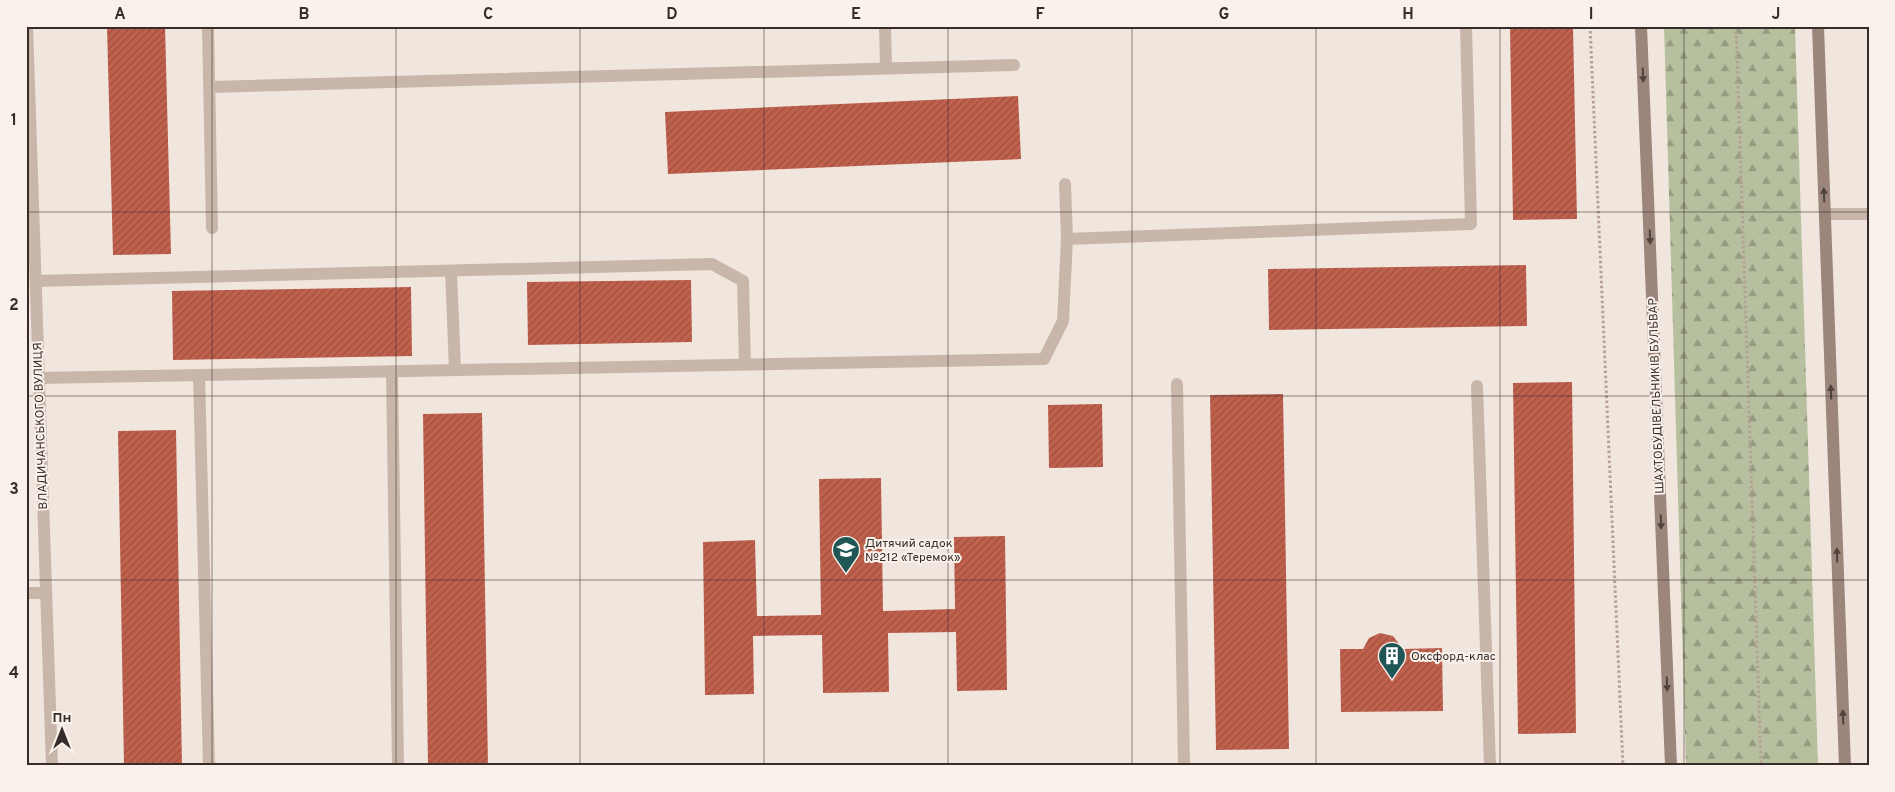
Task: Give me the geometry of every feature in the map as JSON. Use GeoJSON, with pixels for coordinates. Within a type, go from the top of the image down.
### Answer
{"type":"FeatureCollection","features":[{"type":"Feature","properties":{"kind":"main road","name":"ШАХТОБУДІВЕЛЬНИКІВ БУЛЬВАР"},"geometry":{"type":"LineString","coordinates":[[1641,26],[1670,766]]}},
{"type":"Feature","properties":{"kind":"main road"},"geometry":{"type":"LineString","coordinates":[[1818,26],[1845,766]]}},
{"type":"Feature","properties":{"kind":"street","name":"ВЛАДИЧАНСЬКОГО ВУЛИЦЯ"},"geometry":{"type":"LineString","coordinates":[[27,26],[52,766]]}},
{"type":"Feature","properties":{"kind":"street"},"geometry":{"type":"LineString","coordinates":[[208,26],[212,228]]}},
{"type":"Feature","properties":{"kind":"street"},"geometry":{"type":"LineString","coordinates":[[885,26],[886,68]]}},
{"type":"Feature","properties":{"kind":"street"},"geometry":{"type":"LineString","coordinates":[[1067,240],[1472,224],[1466,26]]}},
{"type":"Feature","properties":{"kind":"street"},"geometry":{"type":"LineString","coordinates":[[210,87],[1014,65]]}},
{"type":"Feature","properties":{"kind":"street"},"geometry":{"type":"LineString","coordinates":[[39,378],[1044,359],[1063,321],[1067,240],[1065,184]]}},
{"type":"Feature","properties":{"kind":"street"},"geometry":{"type":"LineString","coordinates":[[1825,214],[1869,214]]}},
{"type":"Feature","properties":{"kind":"street"},"geometry":{"type":"LineString","coordinates":[[36,281],[712,264],[742,281],[745,365]]}},
{"type":"Feature","properties":{"kind":"street"},"geometry":{"type":"LineString","coordinates":[[451,271],[454,370]]}},
{"type":"Feature","properties":{"kind":"street"},"geometry":{"type":"LineString","coordinates":[[392,371],[398,766]]}},
{"type":"Feature","properties":{"kind":"street"},"geometry":{"type":"LineString","coordinates":[[199,375],[209,766]]}},
{"type":"Feature","properties":{"kind":"street"},"geometry":{"type":"LineString","coordinates":[[1177,384],[1184,766]]}},
{"type":"Feature","properties":{"kind":"street"},"geometry":{"type":"LineString","coordinates":[[1477,386],[1490,766]]}},
{"type":"Feature","properties":{"kind":"street"},"geometry":{"type":"LineString","coordinates":[[26,593],[46,593]]}},
{"type":"Feature","properties":{"kind":"path"},"geometry":{"type":"LineString","coordinates":[[1590,26],[1623,766]]}},
{"type":"Feature","properties":{"kind":"path"},"geometry":{"type":"LineString","coordinates":[[1736,26],[1761,766]]}},
{"type":"Feature","properties":{"kind":"green space"},"geometry":{"type":"Polygon","coordinates":[[[1664,26],[1795,26],[1818,766],[1686,766],[1664,26]]]}},
{"type":"Feature","properties":{"kind":"building"},"geometry":{"type":"Polygon","coordinates":[[[107,26],[165,26],[171,254],[113,255],[107,26]]]}},
{"type":"Feature","properties":{"kind":"building"},"geometry":{"type":"Polygon","coordinates":[[[1510,26],[1573,26],[1577,219],[1513,220],[1510,26]]]}},
{"type":"Feature","properties":{"kind":"building"},"geometry":{"type":"Polygon","coordinates":[[[1018,96],[1021,159],[668,174],[665,112],[1018,96]]]}},
{"type":"Feature","properties":{"kind":"building"},"geometry":{"type":"Polygon","coordinates":[[[1526,265],[1527,326],[1269,330],[1268,269],[1526,265]]]}},
{"type":"Feature","properties":{"kind":"building"},"geometry":{"type":"Polygon","coordinates":[[[691,280],[692,342],[528,345],[527,282],[691,280]]]}},
{"type":"Feature","properties":{"kind":"building"},"geometry":{"type":"Polygon","coordinates":[[[411,287],[412,356],[173,360],[172,291],[411,287]]]}},
{"type":"Feature","properties":{"kind":"building"},"geometry":{"type":"Polygon","coordinates":[[[1572,382],[1576,733],[1518,734],[1513,383],[1572,382]]]}},
{"type":"Feature","properties":{"kind":"building"},"geometry":{"type":"Polygon","coordinates":[[[1283,394],[1289,749],[1216,750],[1210,395],[1283,394]]]}},
{"type":"Feature","properties":{"kind":"building"},"geometry":{"type":"Polygon","coordinates":[[[1102,404],[1103,467],[1049,468],[1048,405],[1102,404]]]}},
{"type":"Feature","properties":{"kind":"building"},"geometry":{"type":"Polygon","coordinates":[[[482,413],[488,766],[428,766],[423,414],[482,413]]]}},
{"type":"Feature","properties":{"kind":"building"},"geometry":{"type":"Polygon","coordinates":[[[176,430],[182,766],[124,766],[118,431],[176,430]]]}},
{"type":"Feature","properties":{"kind":"building"},"geometry":{"type":"Polygon","coordinates":[[[881,478],[883,611],[955,609],[954,537],[1005,536],[1007,690],[957,691],[956,632],[888,633],[889,692],[823,693],[822,635],[753,636],[754,694],[705,695],[703,542],[755,540],[757,616],[821,615],[819,479],[881,478]]]}},
{"type":"Feature","properties":{"kind":"building","name":"Оксфорд-клас"},"geometry":{"type":"Polygon","coordinates":[[[1380,633],[1393,636],[1403,649],[1442,648],[1443,711],[1341,712],[1340,649],[1363,649],[1369,638],[1380,633]]]}},
{"type":"Feature","properties":{"kind":"place","name":"Дитячий садок №212 «Теремок»"},"geometry":{"type":"Point","coordinates":[846,574]}},
{"type":"Feature","properties":{"kind":"place","name":"Оксфорд-клас"},"geometry":{"type":"Point","coordinates":[1392,680]}}]}
